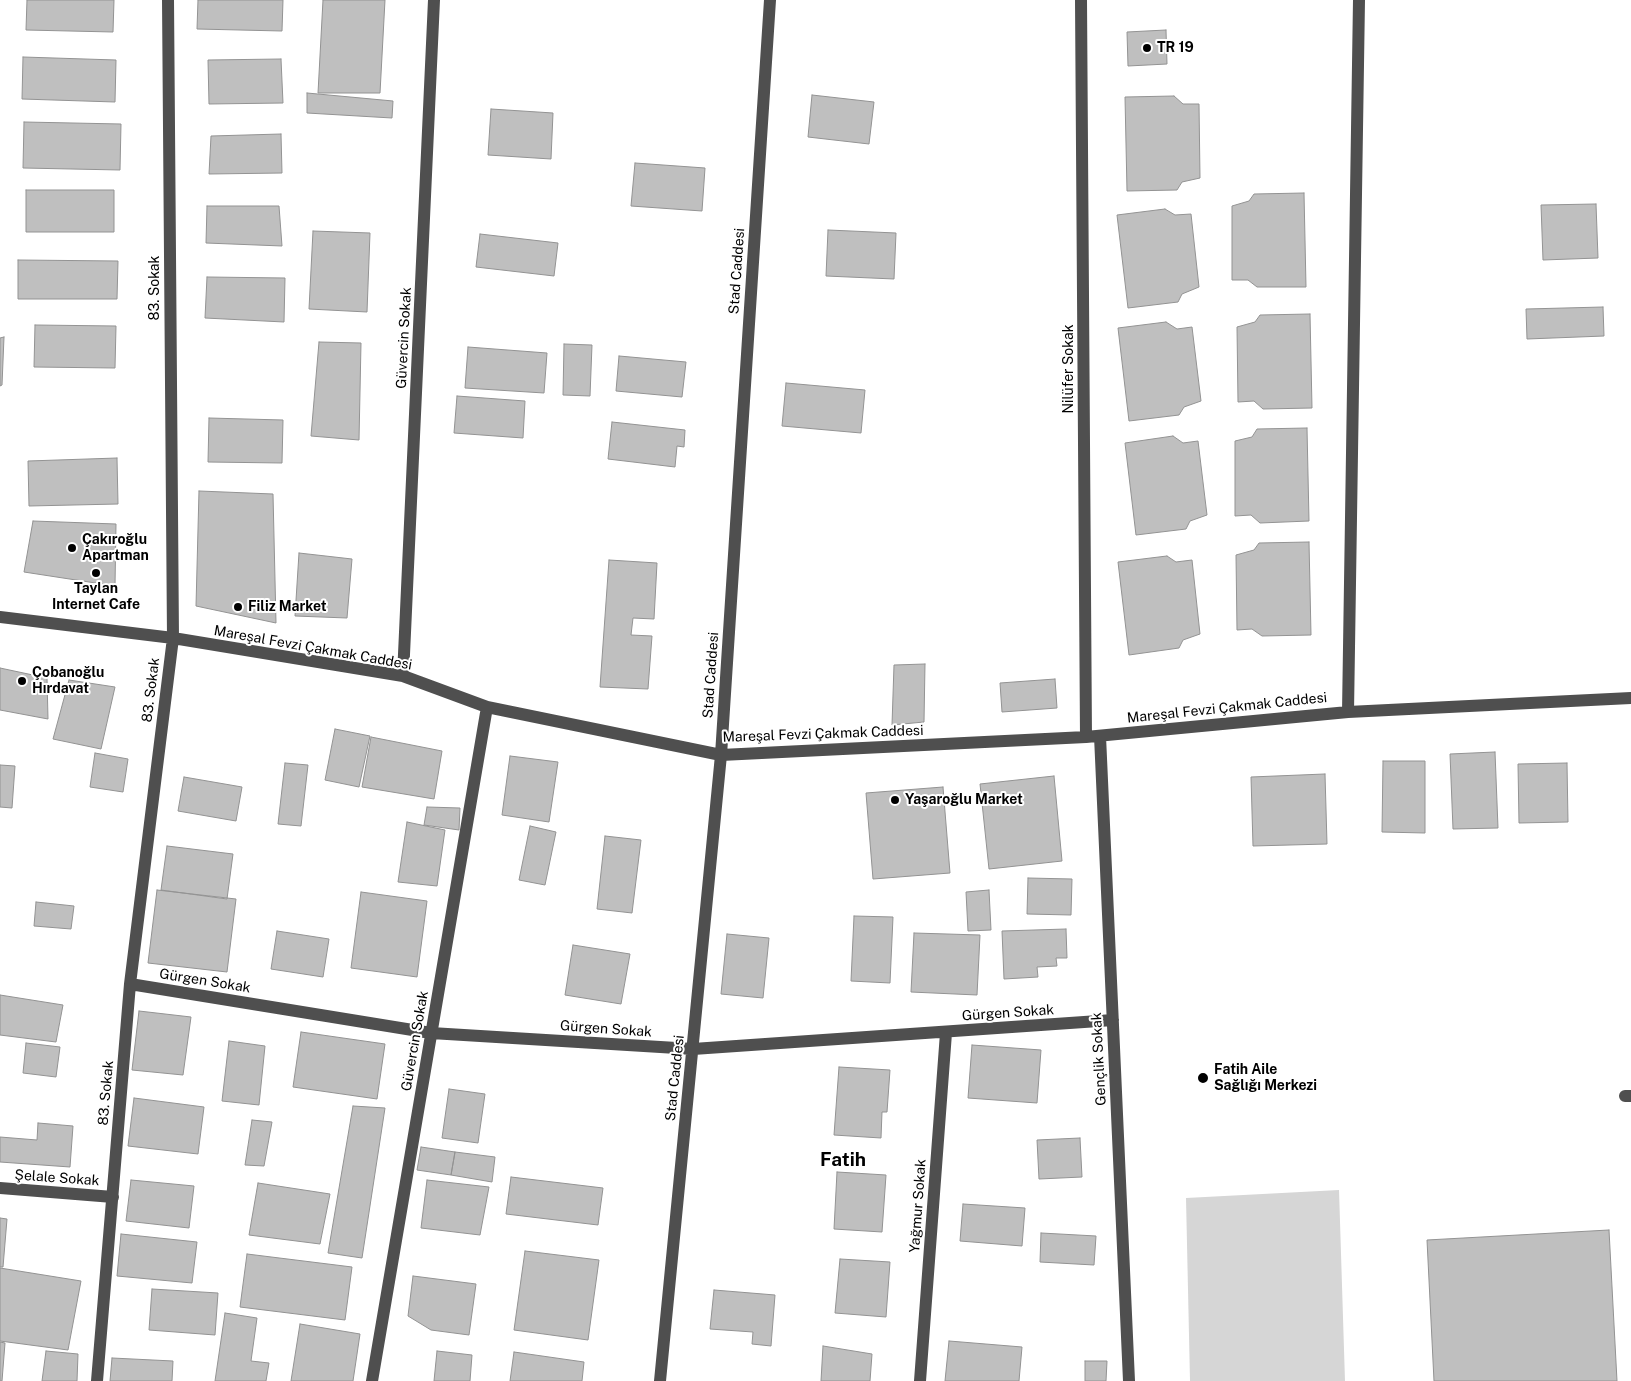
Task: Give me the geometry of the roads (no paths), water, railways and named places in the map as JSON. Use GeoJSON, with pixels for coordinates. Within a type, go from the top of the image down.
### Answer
{"type":"FeatureCollection","features":[{"type":"Feature","properties":{"kind":"street","name":"83. Sokak"},"geometry":{"type":"LineString","coordinates":[[98,1381],[130,984],[173,638],[168,0]]}},
{"type":"Feature","properties":{"kind":"street","name":"Güvercin Sokak"},"geometry":{"type":"LineString","coordinates":[[403,676],[434,0]]}},
{"type":"Feature","properties":{"kind":"street","name":"Stad Caddesi"},"geometry":{"type":"LineString","coordinates":[[660,1381],[721,754],[770,0]]}},
{"type":"Feature","properties":{"kind":"street","name":"Nilüfer Sokak"},"geometry":{"type":"LineString","coordinates":[[1081,0],[1086,737]]}},
{"type":"Feature","properties":{"kind":"street"},"geometry":{"type":"LineString","coordinates":[[1348,712],[1359,0]]}},
{"type":"Feature","properties":{"kind":"street","name":"Mareşal Fevzi Çakmak Caddesi"},"geometry":{"type":"LineString","coordinates":[[0,617],[173,638],[403,676],[487,707],[721,754],[1086,737],[1348,712],[1631,698]]}},
{"type":"Feature","properties":{"kind":"street","name":"Güvercin Sokak"},"geometry":{"type":"LineString","coordinates":[[372,1381],[487,707]]}},
{"type":"Feature","properties":{"kind":"street","name":"Gençlik Sokak"},"geometry":{"type":"LineString","coordinates":[[1100,736],[1129,1381]]}},
{"type":"Feature","properties":{"kind":"street","name":"Gürgen Sokak"},"geometry":{"type":"LineString","coordinates":[[130,984],[431,1033],[693,1049],[1113,1020]]}},
{"type":"Feature","properties":{"kind":"street","name":"Yağmur Sokak"},"geometry":{"type":"LineString","coordinates":[[920,1381],[946,1033]]}},
{"type":"Feature","properties":{"kind":"street","name":"Şelale Sokak"},"geometry":{"type":"LineString","coordinates":[[0,1188],[112,1197]]}},
{"type":"Feature","properties":{"kind":"place","name":"TR 19"},"geometry":{"type":"Point","coordinates":[1147,48]}},
{"type":"Feature","properties":{"kind":"place","name":"Çakıroğlu Apartman"},"geometry":{"type":"Point","coordinates":[72,548]}},
{"type":"Feature","properties":{"kind":"place","name":"Taylan Internet Cafe"},"geometry":{"type":"Point","coordinates":[96,573]}},
{"type":"Feature","properties":{"kind":"place","name":"Filiz Market"},"geometry":{"type":"Point","coordinates":[238,607]}},
{"type":"Feature","properties":{"kind":"place","name":"Çobanoğlu Hırdavat"},"geometry":{"type":"Point","coordinates":[22,681]}},
{"type":"Feature","properties":{"kind":"place","name":"Yaşaroğlu Market"},"geometry":{"type":"Point","coordinates":[895,800]}},
{"type":"Feature","properties":{"kind":"place","name":"Fatih Aile Sağlığı Merkezi"},"geometry":{"type":"Point","coordinates":[1203,1078]}},
{"type":"Feature","properties":{"kind":"district","name":"Fatih"},"geometry":{"type":"Point","coordinates":[843,1160]}}]}
